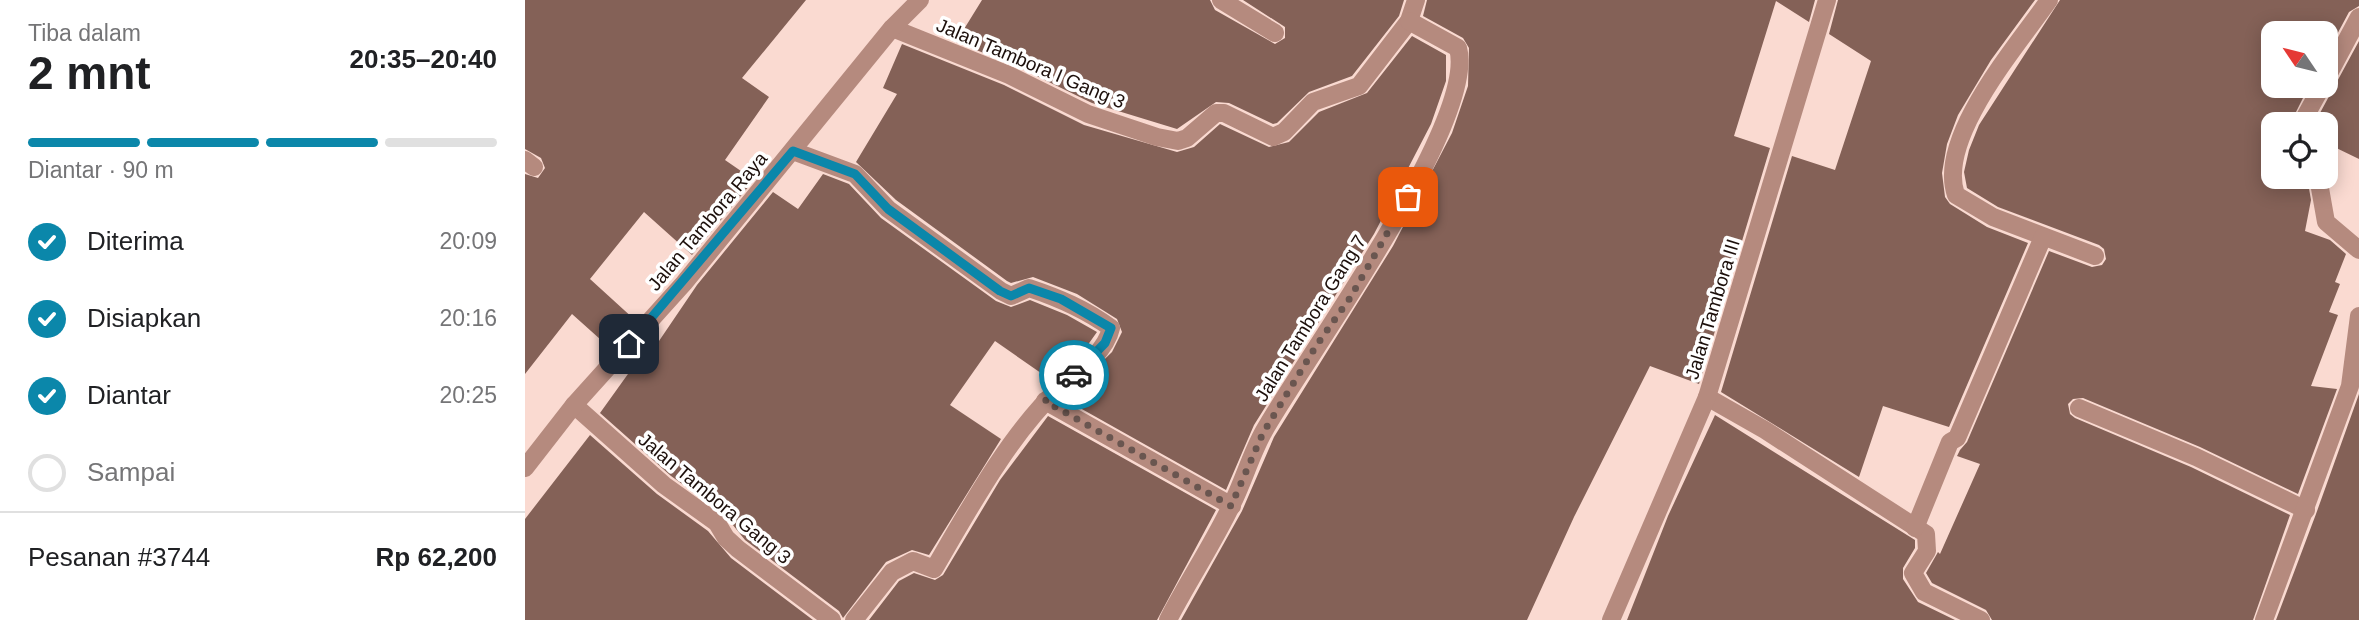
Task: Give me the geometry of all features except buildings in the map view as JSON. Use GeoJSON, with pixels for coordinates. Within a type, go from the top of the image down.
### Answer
{"type":"FeatureCollection","features":[{"type":"Feature","properties":{"kind":"street","name":"Jalan Tambora Raya"},"geometry":{"type":"LineString","coordinates":[[525,468],[574,405],[684,283],[892,29],[920,0]]}},
{"type":"Feature","properties":{"kind":"street"},"geometry":{"type":"LineString","coordinates":[[1221,0],[1275,33]]}},
{"type":"Feature","properties":{"kind":"street"},"geometry":{"type":"LineString","coordinates":[[1409,21],[1416,0]]}},
{"type":"Feature","properties":{"kind":"street","name":"Jalan Tambora III"},"geometry":{"type":"LineString","coordinates":[[1611,620],[1707,397],[1827,0]]}},
{"type":"Feature","properties":{"kind":"street"},"geometry":{"type":"LineString","coordinates":[[2049,0],[1966,125],[1958,149],[1952,184],[1956,195],[1993,217],[2095,257]]}},
{"type":"Feature","properties":{"kind":"street"},"geometry":{"type":"LineString","coordinates":[[2338,56],[2359,17]]}},
{"type":"Feature","properties":{"kind":"street","name":"Jalan Tambora I Gang 3"},"geometry":{"type":"LineString","coordinates":[[892,29],[1009,75],[1088,114],[1178,141],[1188,138],[1216,113],[1224,113],[1273,137],[1284,132],[1313,102],[1359,86],[1409,21]]}},
{"type":"Feature","properties":{"kind":"street","name":"Jalan Tambora Gang 7"},"geometry":{"type":"LineString","coordinates":[[1168,620],[1231,506],[1263,433],[1316,346],[1357,286],[1408,197],[1442,124],[1459,74],[1458,48],[1409,21]]}},
{"type":"Feature","properties":{"kind":"street"},"geometry":{"type":"LineString","coordinates":[[793,151],[855,174],[888,209],[1000,291],[1011,296],[1029,288],[1061,299],[1111,328],[1105,343],[1045,401],[966,513],[935,569],[913,561],[892,572],[854,620]]}},
{"type":"Feature","properties":{"kind":"street"},"geometry":{"type":"LineString","coordinates":[[2320,189],[2326,222],[2359,250]]}},
{"type":"Feature","properties":{"kind":"street"},"geometry":{"type":"LineString","coordinates":[[1915,528],[1949,442],[1957,438],[2043,237]]}},
{"type":"Feature","properties":{"kind":"street"},"geometry":{"type":"LineString","coordinates":[[2265,620],[2354,387],[2359,316]]}},
{"type":"Feature","properties":{"kind":"street"},"geometry":{"type":"LineString","coordinates":[[1707,397],[1765,430],[1926,534],[1929,545],[1913,572],[1924,592],[1981,620]]}},
{"type":"Feature","properties":{"kind":"street"},"geometry":{"type":"LineString","coordinates":[[1045,401],[1231,506]]}},
{"type":"Feature","properties":{"kind":"street","name":"Jalan Tambora Gang 3"},"geometry":{"type":"LineString","coordinates":[[574,405],[664,485],[717,523],[726,538],[739,549],[832,620]]}},
{"type":"Feature","properties":{"kind":"street"},"geometry":{"type":"LineString","coordinates":[[2078,408],[2196,457],[2306,510]]}},
{"type":"Feature","properties":{"kind":"way so far"},"geometry":{"type":"LineString","coordinates":[[1074,375],[1045,401],[1231,506],[1263,433],[1316,346],[1350,298],[1408,197]]}},
{"type":"Feature","properties":{"kind":"route"},"geometry":{"type":"LineString","coordinates":[[629,344],[684,283],[793,151],[855,174],[888,209],[1000,291],[1011,296],[1029,288],[1061,299],[1093,315],[1111,328],[1105,343],[1074,375]]}}]}
